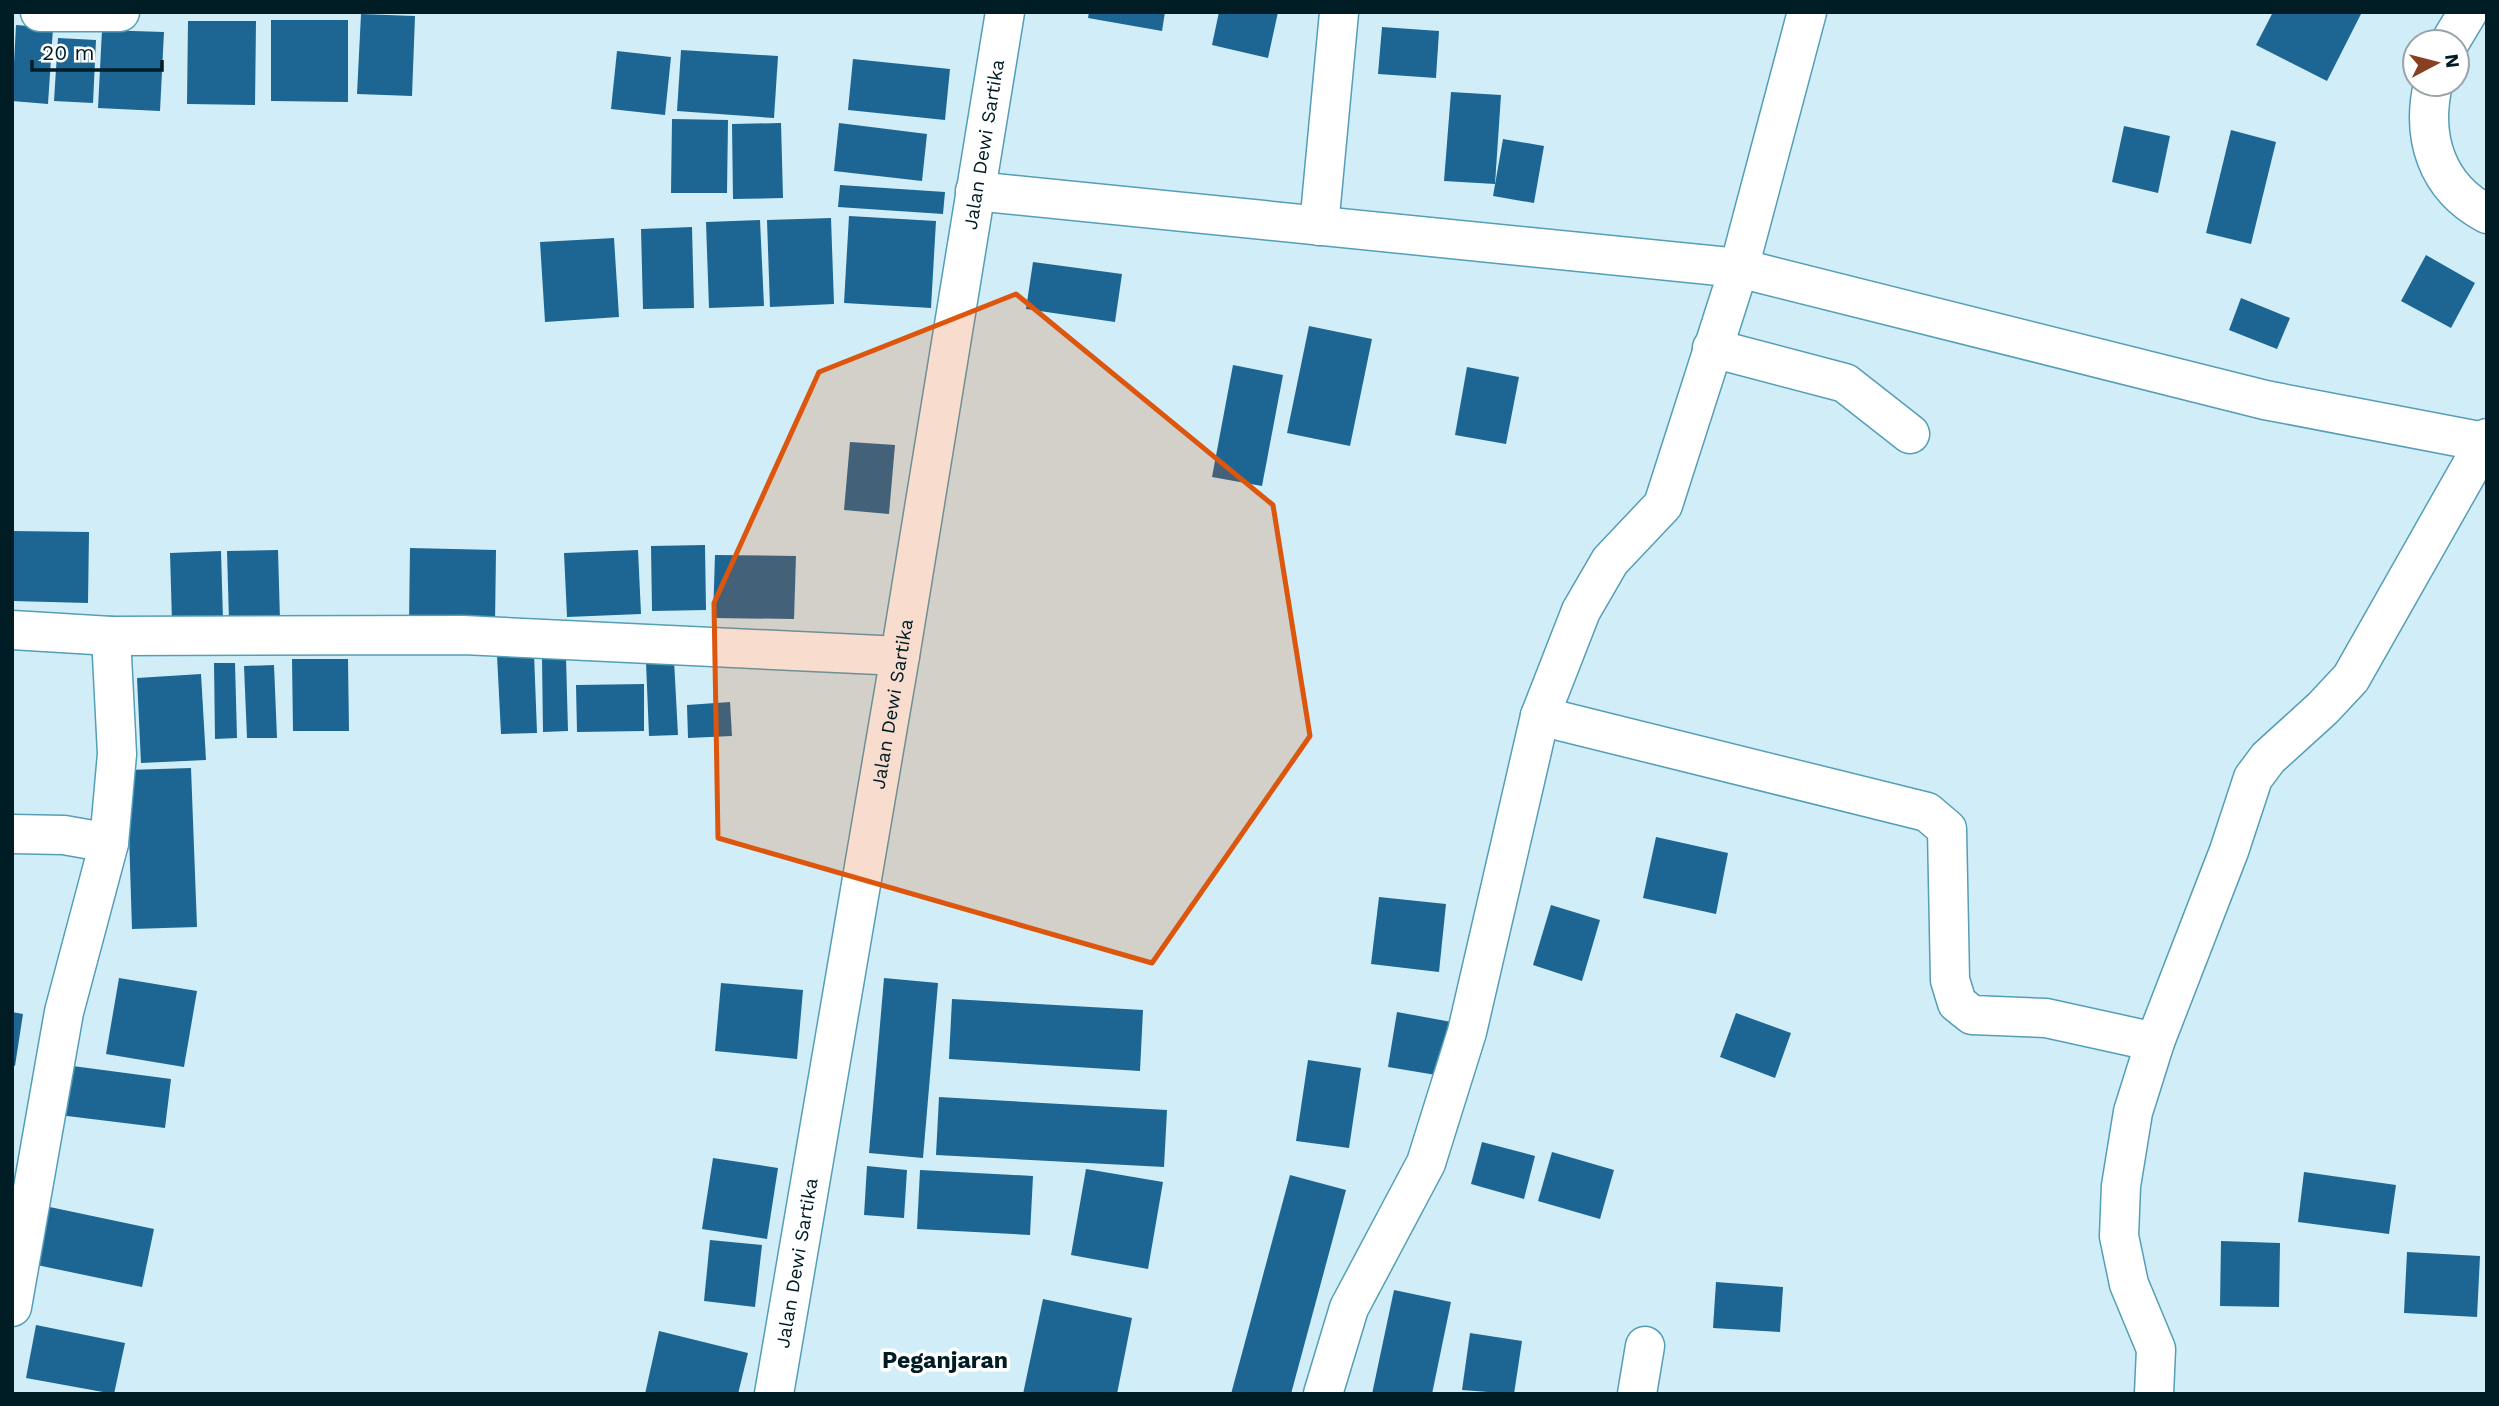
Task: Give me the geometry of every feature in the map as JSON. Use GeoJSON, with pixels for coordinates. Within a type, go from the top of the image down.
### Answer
{"type":"FeatureCollection","features":[{"type":"Feature","properties":{"kind":"street"},"geometry":{"type":"LineString","coordinates":[[40,12],[120,12]]}},
{"type":"Feature","properties":{"kind":"street","name":"Jalan Dewi Sartika"},"geometry":{"type":"LineString","coordinates":[[774,1394],[900,656],[1005,12]]}},
{"type":"Feature","properties":{"kind":"street"},"geometry":{"type":"LineString","coordinates":[[1324,1394],[1349,1308],[1426,1163],[1467,1032],[1540,716],[1581,611],[1610,561],[1663,505],[1739,268],[1807,12]]}},
{"type":"Feature","properties":{"kind":"street"},"geometry":{"type":"LineString","coordinates":[[2458,28],[2468,12]]}},
{"type":"Feature","properties":{"kind":"street"},"geometry":{"type":"LineString","coordinates":[[1319,226],[1339,13]]}},
{"type":"Feature","properties":{"kind":"street"},"geometry":{"type":"LineString","coordinates":[[2430,98],[2427,124],[2434,158],[2453,186],[2487,214]]}},
{"type":"Feature","properties":{"kind":"street"},"geometry":{"type":"LineString","coordinates":[[975,191],[1739,268],[2265,400],[2486,440],[2351,678],[2323,708],[2268,758],[2253,778],[2229,851],[2155,1042],[2133,1112],[2121,1186],[2119,1236],[2129,1283],[2156,1349],[2154,1394]]}},
{"type":"Feature","properties":{"kind":"street"},"geometry":{"type":"LineString","coordinates":[[1712,348],[1845,383],[1910,434]]}},
{"type":"Feature","properties":{"kind":"street"},"geometry":{"type":"LineString","coordinates":[[12,630],[111,636],[463,635],[900,656]]}},
{"type":"Feature","properties":{"kind":"street"},"geometry":{"type":"LineString","coordinates":[[12,1307],[64,1012],[109,843],[117,754],[111,636]]}},
{"type":"Feature","properties":{"kind":"street"},"geometry":{"type":"LineString","coordinates":[[1540,716],[1927,812],[1947,829],[1950,980],[1957,1003],[1972,1015],[2046,1018],[2155,1042]]}},
{"type":"Feature","properties":{"kind":"street"},"geometry":{"type":"LineString","coordinates":[[12,834],[64,835],[109,843]]}},
{"type":"Feature","properties":{"kind":"street"},"geometry":{"type":"LineString","coordinates":[[1637,1394],[1645,1346]]}},
{"type":"Feature","properties":{"kind":"highlighted area"},"geometry":{"type":"Polygon","coordinates":[[[1016,294],[1273,505],[1310,736],[1152,963],[718,838],[714,603],[819,372],[1016,294]]]}},
{"type":"Feature","properties":{"kind":"building"},"geometry":{"type":"Polygon","coordinates":[[[1089,12],[1165,12],[1162,31],[1088,18],[1089,12]]]}},
{"type":"Feature","properties":{"kind":"building"},"geometry":{"type":"Polygon","coordinates":[[[1219,12],[1278,12],[1268,58],[1212,45],[1219,12]]]}},
{"type":"Feature","properties":{"kind":"building"},"geometry":{"type":"Polygon","coordinates":[[[2273,12],[2362,12],[2327,81],[2256,45],[2273,12]]]}},
{"type":"Feature","properties":{"kind":"building"},"geometry":{"type":"Polygon","coordinates":[[[361,14],[415,16],[412,96],[357,94],[361,14]]]}},
{"type":"Feature","properties":{"kind":"building"},"geometry":{"type":"Polygon","coordinates":[[[271,20],[348,20],[348,102],[271,101],[271,20]]]}},
{"type":"Feature","properties":{"kind":"building"},"geometry":{"type":"Polygon","coordinates":[[[188,21],[256,21],[255,105],[187,104],[188,21]]]}},
{"type":"Feature","properties":{"kind":"building"},"geometry":{"type":"Polygon","coordinates":[[[16,25],[53,28],[48,104],[12,101],[16,25]]]}},
{"type":"Feature","properties":{"kind":"building"},"geometry":{"type":"Polygon","coordinates":[[[1382,27],[1439,31],[1436,78],[1378,74],[1382,27]]]}},
{"type":"Feature","properties":{"kind":"building"},"geometry":{"type":"Polygon","coordinates":[[[102,30],[164,32],[160,111],[98,108],[102,30]]]}},
{"type":"Feature","properties":{"kind":"building"},"geometry":{"type":"Polygon","coordinates":[[[58,38],[96,40],[93,103],[54,101],[58,38]]]}},
{"type":"Feature","properties":{"kind":"building"},"geometry":{"type":"Polygon","coordinates":[[[681,50],[778,56],[774,118],[677,111],[681,50]]]}},
{"type":"Feature","properties":{"kind":"building"},"geometry":{"type":"Polygon","coordinates":[[[617,51],[671,57],[665,115],[611,109],[617,51]]]}},
{"type":"Feature","properties":{"kind":"building"},"geometry":{"type":"Polygon","coordinates":[[[853,59],[950,69],[945,120],[848,110],[853,59]]]}},
{"type":"Feature","properties":{"kind":"building"},"geometry":{"type":"Polygon","coordinates":[[[1451,92],[1501,95],[1495,184],[1444,181],[1451,92]]]}},
{"type":"Feature","properties":{"kind":"building"},"geometry":{"type":"Polygon","coordinates":[[[672,119],[728,120],[727,193],[671,193],[672,119]]]}},
{"type":"Feature","properties":{"kind":"building"},"geometry":{"type":"Polygon","coordinates":[[[781,123],[783,198],[733,199],[732,124],[781,123]]]}},
{"type":"Feature","properties":{"kind":"building"},"geometry":{"type":"Polygon","coordinates":[[[839,123],[927,134],[922,181],[834,171],[839,123]]]}},
{"type":"Feature","properties":{"kind":"building"},"geometry":{"type":"Polygon","coordinates":[[[2124,126],[2170,136],[2158,193],[2112,182],[2124,126]]]}},
{"type":"Feature","properties":{"kind":"building"},"geometry":{"type":"Polygon","coordinates":[[[2231,130],[2276,142],[2251,244],[2206,233],[2231,130]]]}},
{"type":"Feature","properties":{"kind":"building"},"geometry":{"type":"Polygon","coordinates":[[[1503,139],[1544,146],[1534,203],[1493,196],[1503,139]]]}},
{"type":"Feature","properties":{"kind":"building"},"geometry":{"type":"Polygon","coordinates":[[[840,185],[945,192],[943,214],[838,207],[840,185]]]}},
{"type":"Feature","properties":{"kind":"building"},"geometry":{"type":"Polygon","coordinates":[[[849,216],[936,221],[931,308],[844,303],[849,216]]]}},
{"type":"Feature","properties":{"kind":"building"},"geometry":{"type":"Polygon","coordinates":[[[831,218],[834,304],[770,307],[767,220],[831,218]]]}},
{"type":"Feature","properties":{"kind":"building"},"geometry":{"type":"Polygon","coordinates":[[[760,220],[764,306],[709,308],[706,222],[760,220]]]}},
{"type":"Feature","properties":{"kind":"building"},"geometry":{"type":"Polygon","coordinates":[[[692,227],[694,308],[643,309],[641,229],[692,227]]]}},
{"type":"Feature","properties":{"kind":"building"},"geometry":{"type":"Polygon","coordinates":[[[614,238],[619,317],[545,322],[540,242],[614,238]]]}},
{"type":"Feature","properties":{"kind":"building"},"geometry":{"type":"Polygon","coordinates":[[[2426,255],[2475,283],[2451,328],[2401,301],[2426,255]]]}},
{"type":"Feature","properties":{"kind":"building"},"geometry":{"type":"Polygon","coordinates":[[[1033,262],[1122,274],[1115,322],[1026,309],[1033,262]]]}},
{"type":"Feature","properties":{"kind":"building"},"geometry":{"type":"Polygon","coordinates":[[[2241,298],[2290,318],[2277,349],[2229,330],[2241,298]]]}},
{"type":"Feature","properties":{"kind":"building"},"geometry":{"type":"Polygon","coordinates":[[[1309,326],[1372,339],[1350,446],[1287,433],[1309,326]]]}},
{"type":"Feature","properties":{"kind":"building"},"geometry":{"type":"Polygon","coordinates":[[[1233,365],[1283,375],[1262,486],[1212,477],[1233,365]]]}},
{"type":"Feature","properties":{"kind":"building"},"geometry":{"type":"Polygon","coordinates":[[[1467,367],[1519,377],[1506,444],[1455,435],[1467,367]]]}},
{"type":"Feature","properties":{"kind":"building"},"geometry":{"type":"Polygon","coordinates":[[[850,442],[895,445],[889,514],[844,510],[850,442]]]}},
{"type":"Feature","properties":{"kind":"building"},"geometry":{"type":"Polygon","coordinates":[[[12,531],[89,532],[88,603],[12,601],[12,531]]]}},
{"type":"Feature","properties":{"kind":"building"},"geometry":{"type":"Polygon","coordinates":[[[705,545],[706,610],[652,611],[651,546],[705,545]]]}},
{"type":"Feature","properties":{"kind":"building"},"geometry":{"type":"Polygon","coordinates":[[[410,548],[496,550],[495,625],[409,624],[410,548]]]}},
{"type":"Feature","properties":{"kind":"building"},"geometry":{"type":"Polygon","coordinates":[[[278,550],[280,620],[229,621],[227,551],[278,550]]]}},
{"type":"Feature","properties":{"kind":"building"},"geometry":{"type":"Polygon","coordinates":[[[638,550],[641,614],[567,617],[564,553],[638,550]]]}},
{"type":"Feature","properties":{"kind":"building"},"geometry":{"type":"Polygon","coordinates":[[[221,551],[223,620],[172,622],[170,553],[221,551]]]}},
{"type":"Feature","properties":{"kind":"building"},"geometry":{"type":"Polygon","coordinates":[[[715,555],[796,556],[794,619],[713,618],[715,555]]]}},
{"type":"Feature","properties":{"kind":"building"},"geometry":{"type":"Polygon","coordinates":[[[534,653],[537,733],[501,734],[497,655],[534,653]]]}},
{"type":"Feature","properties":{"kind":"building"},"geometry":{"type":"Polygon","coordinates":[[[542,657],[566,657],[568,731],[543,732],[542,657]]]}},
{"type":"Feature","properties":{"kind":"building"},"geometry":{"type":"Polygon","coordinates":[[[292,659],[348,659],[349,731],[293,731],[292,659]]]}},
{"type":"Feature","properties":{"kind":"building"},"geometry":{"type":"Polygon","coordinates":[[[674,660],[678,735],[649,736],[646,662],[674,660]]]}},
{"type":"Feature","properties":{"kind":"building"},"geometry":{"type":"Polygon","coordinates":[[[214,663],[235,663],[237,738],[215,739],[214,663]]]}},
{"type":"Feature","properties":{"kind":"building"},"geometry":{"type":"Polygon","coordinates":[[[274,665],[277,738],[247,738],[244,666],[274,665]]]}},
{"type":"Feature","properties":{"kind":"building"},"geometry":{"type":"Polygon","coordinates":[[[201,674],[206,760],[141,763],[137,678],[201,674]]]}},
{"type":"Feature","properties":{"kind":"building"},"geometry":{"type":"Polygon","coordinates":[[[644,684],[644,731],[577,732],[576,685],[644,684]]]}},
{"type":"Feature","properties":{"kind":"building"},"geometry":{"type":"Polygon","coordinates":[[[730,702],[732,736],[688,738],[687,705],[730,702]]]}},
{"type":"Feature","properties":{"kind":"building"},"geometry":{"type":"Polygon","coordinates":[[[191,768],[197,927],[132,929],[127,770],[191,768]]]}},
{"type":"Feature","properties":{"kind":"building"},"geometry":{"type":"Polygon","coordinates":[[[1656,837],[1728,853],[1716,914],[1643,898],[1656,837]]]}},
{"type":"Feature","properties":{"kind":"building"},"geometry":{"type":"Polygon","coordinates":[[[1379,897],[1446,904],[1439,972],[1371,964],[1379,897]]]}},
{"type":"Feature","properties":{"kind":"building"},"geometry":{"type":"Polygon","coordinates":[[[1551,905],[1600,920],[1582,981],[1533,965],[1551,905]]]}},
{"type":"Feature","properties":{"kind":"building"},"geometry":{"type":"Polygon","coordinates":[[[119,978],[197,991],[184,1067],[106,1054],[119,978]]]}},
{"type":"Feature","properties":{"kind":"building"},"geometry":{"type":"Polygon","coordinates":[[[884,978],[938,983],[923,1158],[869,1153],[884,978]]]}},
{"type":"Feature","properties":{"kind":"building"},"geometry":{"type":"Polygon","coordinates":[[[721,983],[803,990],[797,1059],[715,1051],[721,983]]]}},
{"type":"Feature","properties":{"kind":"building"},"geometry":{"type":"Polygon","coordinates":[[[952,999],[1143,1010],[1140,1071],[949,1059],[952,999]]]}},
{"type":"Feature","properties":{"kind":"building"},"geometry":{"type":"Polygon","coordinates":[[[12,1012],[23,1014],[15,1066],[12,1065],[12,1012]]]}},
{"type":"Feature","properties":{"kind":"building"},"geometry":{"type":"Polygon","coordinates":[[[1397,1012],[1457,1023],[1448,1077],[1388,1067],[1397,1012]]]}},
{"type":"Feature","properties":{"kind":"building"},"geometry":{"type":"Polygon","coordinates":[[[1736,1013],[1791,1033],[1775,1078],[1720,1057],[1736,1013]]]}},
{"type":"Feature","properties":{"kind":"building"},"geometry":{"type":"Polygon","coordinates":[[[1308,1060],[1361,1068],[1349,1148],[1296,1141],[1308,1060]]]}},
{"type":"Feature","properties":{"kind":"building"},"geometry":{"type":"Polygon","coordinates":[[[65,1065],[171,1079],[165,1128],[59,1115],[65,1065]]]}},
{"type":"Feature","properties":{"kind":"building"},"geometry":{"type":"Polygon","coordinates":[[[939,1097],[1167,1110],[1164,1167],[936,1155],[939,1097]]]}},
{"type":"Feature","properties":{"kind":"building"},"geometry":{"type":"Polygon","coordinates":[[[1482,1142],[1535,1156],[1524,1199],[1471,1184],[1482,1142]]]}},
{"type":"Feature","properties":{"kind":"building"},"geometry":{"type":"Polygon","coordinates":[[[1552,1152],[1614,1170],[1600,1219],[1538,1201],[1552,1152]]]}},
{"type":"Feature","properties":{"kind":"building"},"geometry":{"type":"Polygon","coordinates":[[[713,1158],[778,1168],[767,1239],[702,1229],[713,1158]]]}},
{"type":"Feature","properties":{"kind":"building"},"geometry":{"type":"Polygon","coordinates":[[[867,1166],[907,1170],[904,1218],[864,1215],[867,1166]]]}},
{"type":"Feature","properties":{"kind":"building"},"geometry":{"type":"Polygon","coordinates":[[[1086,1169],[1163,1182],[1148,1269],[1071,1255],[1086,1169]]]}},
{"type":"Feature","properties":{"kind":"building"},"geometry":{"type":"Polygon","coordinates":[[[920,1170],[1033,1176],[1030,1235],[917,1229],[920,1170]]]}},
{"type":"Feature","properties":{"kind":"building"},"geometry":{"type":"Polygon","coordinates":[[[2304,1172],[2396,1185],[2389,1234],[2298,1222],[2304,1172]]]}},
{"type":"Feature","properties":{"kind":"building"},"geometry":{"type":"Polygon","coordinates":[[[1290,1175],[1346,1190],[1291,1394],[1231,1394],[1290,1175]]]}},
{"type":"Feature","properties":{"kind":"building"},"geometry":{"type":"Polygon","coordinates":[[[45,1206],[154,1229],[142,1287],[32,1264],[45,1206]]]}},
{"type":"Feature","properties":{"kind":"building"},"geometry":{"type":"Polygon","coordinates":[[[710,1240],[762,1245],[755,1307],[704,1301],[710,1240]]]}},
{"type":"Feature","properties":{"kind":"building"},"geometry":{"type":"Polygon","coordinates":[[[2221,1241],[2280,1243],[2279,1307],[2220,1306],[2221,1241]]]}},
{"type":"Feature","properties":{"kind":"building"},"geometry":{"type":"Polygon","coordinates":[[[2407,1252],[2480,1256],[2477,1317],[2404,1313],[2407,1252]]]}},
{"type":"Feature","properties":{"kind":"building"},"geometry":{"type":"Polygon","coordinates":[[[1716,1282],[1783,1287],[1780,1332],[1713,1328],[1716,1282]]]}},
{"type":"Feature","properties":{"kind":"building"},"geometry":{"type":"Polygon","coordinates":[[[1394,1290],[1451,1302],[1432,1394],[1372,1394],[1394,1290]]]}},
{"type":"Feature","properties":{"kind":"building"},"geometry":{"type":"Polygon","coordinates":[[[1043,1299],[1132,1318],[1117,1394],[1023,1394],[1043,1299]]]}},
{"type":"Feature","properties":{"kind":"building"},"geometry":{"type":"Polygon","coordinates":[[[36,1325],[125,1343],[114,1394],[26,1378],[36,1325]]]}},
{"type":"Feature","properties":{"kind":"building"},"geometry":{"type":"Polygon","coordinates":[[[659,1331],[748,1353],[738,1394],[645,1394],[659,1331]]]}},
{"type":"Feature","properties":{"kind":"building"},"geometry":{"type":"Polygon","coordinates":[[[1470,1333],[1522,1341],[1514,1394],[1462,1390],[1470,1333]]]}},
{"type":"Feature","properties":{"kind":"district","name":"Peganjaran"},"geometry":{"type":"Point","coordinates":[945,1360]}}]}
